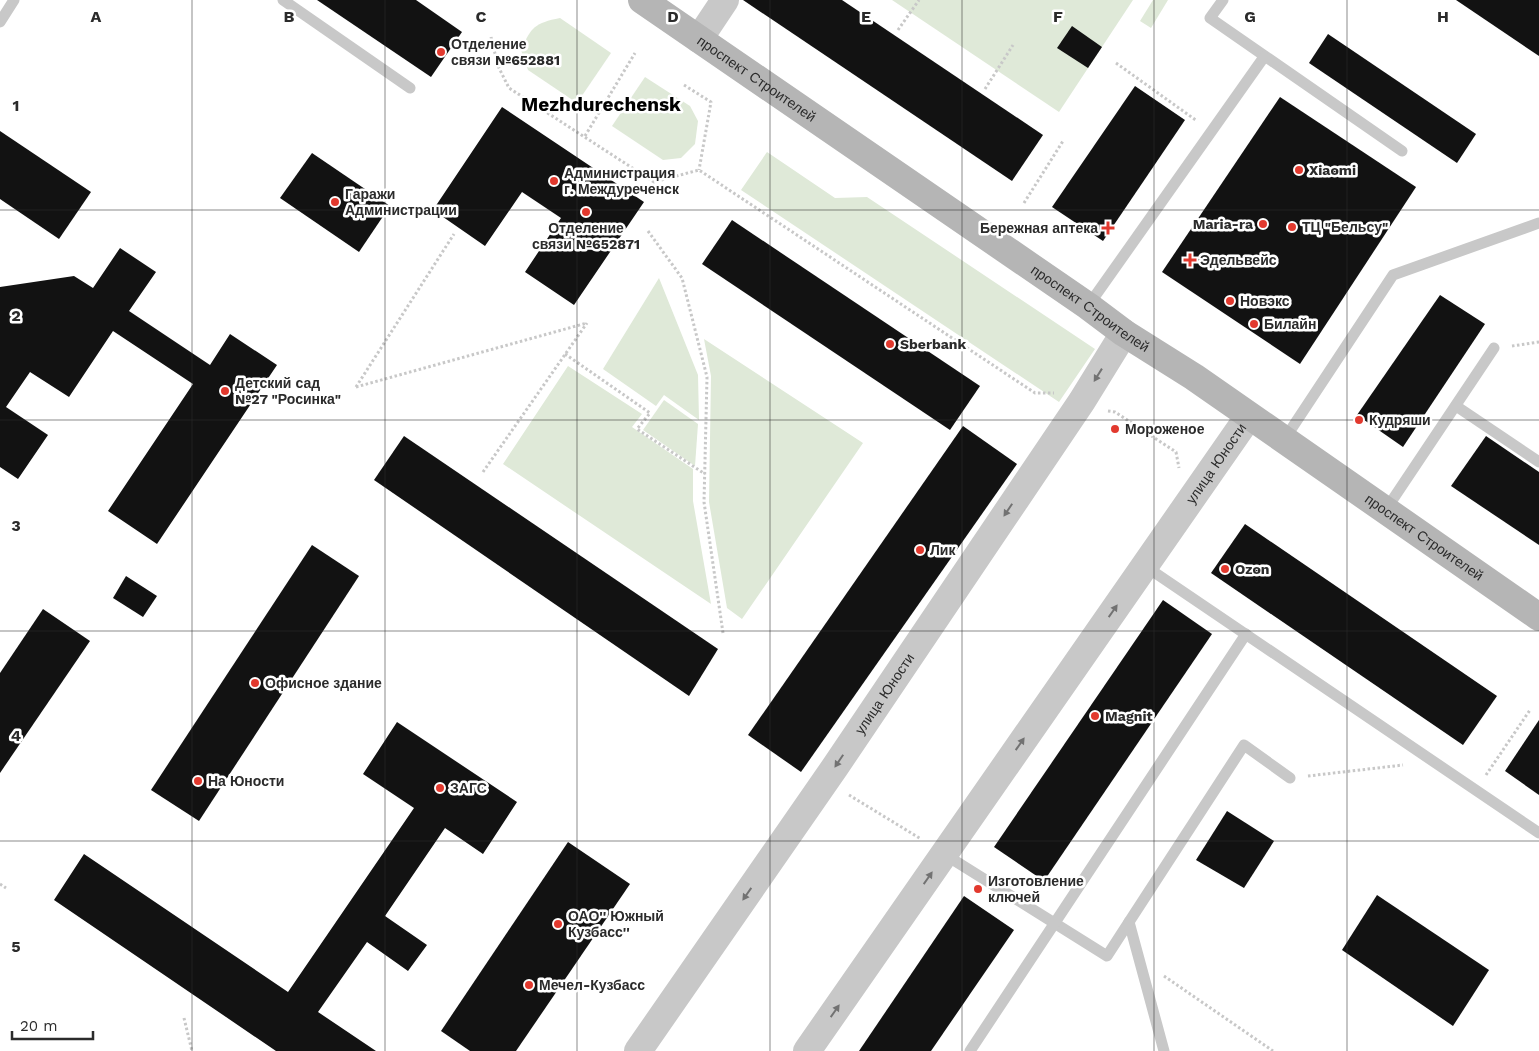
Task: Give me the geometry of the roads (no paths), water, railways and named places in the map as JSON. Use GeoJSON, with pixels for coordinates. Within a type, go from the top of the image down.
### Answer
{"type":"FeatureCollection","features":[{"type":"Feature","properties":{"kind":"main road","name":"проспект Строителей"},"geometry":{"type":"LineString","coordinates":[[644,1],[1088,306],[1124,333],[1194,377],[1539,617]]}},
{"type":"Feature","properties":{"kind":"street"},"geometry":{"type":"LineString","coordinates":[[699,39],[725,0]]}},
{"type":"Feature","properties":{"kind":"street","name":"улица Юности"},"geometry":{"type":"LineString","coordinates":[[638,1051],[825,781],[1082,401],[1124,333]]}},
{"type":"Feature","properties":{"kind":"street","name":"улица Юности"},"geometry":{"type":"LineString","coordinates":[[807,1051],[1249,416]]}},
{"type":"Feature","properties":{"kind":"lane"},"geometry":{"type":"LineString","coordinates":[[0,22],[14,0]]}},
{"type":"Feature","properties":{"kind":"lane"},"geometry":{"type":"LineString","coordinates":[[283,0],[410,88]]}},
{"type":"Feature","properties":{"kind":"lane"},"geometry":{"type":"LineString","coordinates":[[1222,0],[1210,18],[1402,151]]}},
{"type":"Feature","properties":{"kind":"lane"},"geometry":{"type":"LineString","coordinates":[[1088,306],[1264,57]]}},
{"type":"Feature","properties":{"kind":"lane"},"geometry":{"type":"LineString","coordinates":[[1284,440],[1393,275],[1539,223]]}},
{"type":"Feature","properties":{"kind":"lane"},"geometry":{"type":"LineString","coordinates":[[1385,511],[1494,348]]}},
{"type":"Feature","properties":{"kind":"lane"},"geometry":{"type":"LineString","coordinates":[[1456,406],[1539,462]]}},
{"type":"Feature","properties":{"kind":"lane"},"geometry":{"type":"LineString","coordinates":[[1145,566],[1539,833]]}},
{"type":"Feature","properties":{"kind":"lane"},"geometry":{"type":"LineString","coordinates":[[970,1051],[1246,634]]}},
{"type":"Feature","properties":{"kind":"lane"},"geometry":{"type":"LineString","coordinates":[[944,854],[1054,925],[1107,956],[1244,745],[1290,778]]}},
{"type":"Feature","properties":{"kind":"lane"},"geometry":{"type":"LineString","coordinates":[[1129,922],[1164,1051]]}},
{"type":"Feature","properties":{"kind":"place","name":"Отделение связи №652881"},"geometry":{"type":"Point","coordinates":[441,52]}},
{"type":"Feature","properties":{"kind":"place","name":"Xiaomi"},"geometry":{"type":"Point","coordinates":[1299,170]}},
{"type":"Feature","properties":{"kind":"place","name":"Администрация г. Междуреченск"},"geometry":{"type":"Point","coordinates":[554,181]}},
{"type":"Feature","properties":{"kind":"place","name":"Гаражи Администрации"},"geometry":{"type":"Point","coordinates":[335,202]}},
{"type":"Feature","properties":{"kind":"place","name":"Отделение связи №652871"},"geometry":{"type":"Point","coordinates":[586,212]}},
{"type":"Feature","properties":{"kind":"place","name":"Maria-ra"},"geometry":{"type":"Point","coordinates":[1263,224]}},
{"type":"Feature","properties":{"kind":"place","name":"ТЦ \"Бельсу\""},"geometry":{"type":"Point","coordinates":[1292,227]}},
{"type":"Feature","properties":{"kind":"place","name":"Бережная аптека"},"geometry":{"type":"Point","coordinates":[1108,228]}},
{"type":"Feature","properties":{"kind":"place","name":"Эдельвейс"},"geometry":{"type":"Point","coordinates":[1190,260]}},
{"type":"Feature","properties":{"kind":"place","name":"Новэкс"},"geometry":{"type":"Point","coordinates":[1230,301]}},
{"type":"Feature","properties":{"kind":"place","name":"Билайн"},"geometry":{"type":"Point","coordinates":[1254,324]}},
{"type":"Feature","properties":{"kind":"place","name":"Sberbank"},"geometry":{"type":"Point","coordinates":[890,344]}},
{"type":"Feature","properties":{"kind":"place","name":"Детский сад №27 \"Росинка\""},"geometry":{"type":"Point","coordinates":[225,391]}},
{"type":"Feature","properties":{"kind":"place","name":"Кудряши"},"geometry":{"type":"Point","coordinates":[1359,420]}},
{"type":"Feature","properties":{"kind":"place","name":"Мороженое"},"geometry":{"type":"Point","coordinates":[1115,429]}},
{"type":"Feature","properties":{"kind":"place","name":"Лик"},"geometry":{"type":"Point","coordinates":[920,550]}},
{"type":"Feature","properties":{"kind":"place","name":"Ozon"},"geometry":{"type":"Point","coordinates":[1225,569]}},
{"type":"Feature","properties":{"kind":"place","name":"Офисное здание"},"geometry":{"type":"Point","coordinates":[255,683]}},
{"type":"Feature","properties":{"kind":"place","name":"Magnit"},"geometry":{"type":"Point","coordinates":[1095,716]}},
{"type":"Feature","properties":{"kind":"place","name":"На Юности"},"geometry":{"type":"Point","coordinates":[198,781]}},
{"type":"Feature","properties":{"kind":"place","name":"ЗАГС"},"geometry":{"type":"Point","coordinates":[440,788]}},
{"type":"Feature","properties":{"kind":"place","name":"Изготовление ключей"},"geometry":{"type":"Point","coordinates":[978,889]}},
{"type":"Feature","properties":{"kind":"place","name":"ОАО'' Южный Кузбасс''"},"geometry":{"type":"Point","coordinates":[558,924]}},
{"type":"Feature","properties":{"kind":"place","name":"Мечел-Кузбасс"},"geometry":{"type":"Point","coordinates":[529,985]}},
{"type":"Feature","properties":{"kind":"district","name":"Mezhdurechensk"},"geometry":{"type":"Point","coordinates":[601,104]}}]}
